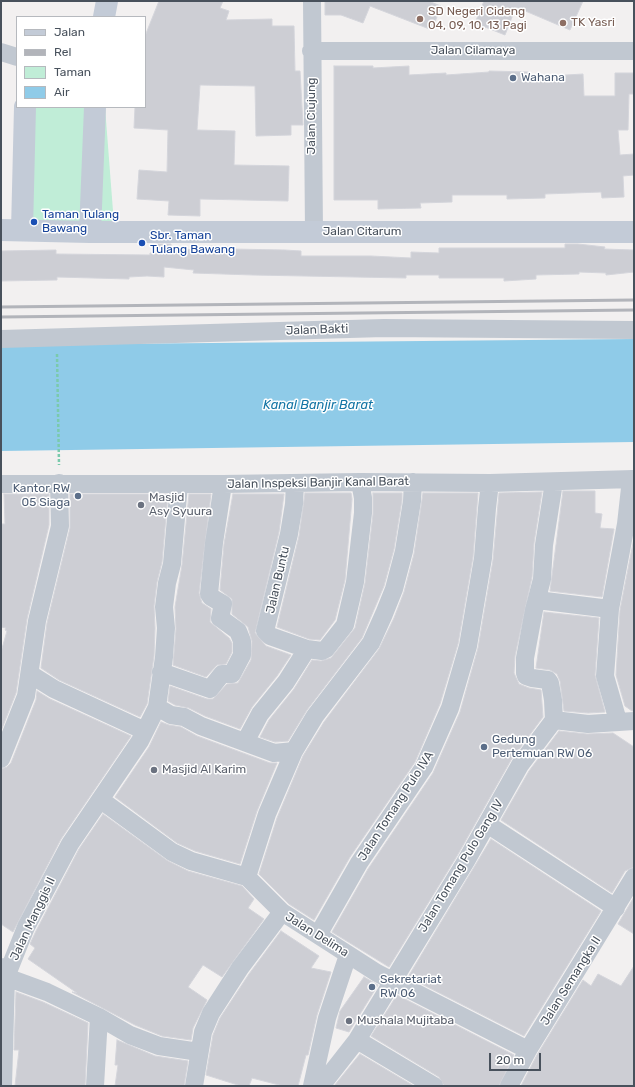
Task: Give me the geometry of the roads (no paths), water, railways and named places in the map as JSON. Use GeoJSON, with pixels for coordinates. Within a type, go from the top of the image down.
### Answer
{"type":"FeatureCollection","features":[{"type":"Feature","properties":{"kind":"street"},"geometry":{"type":"LineString","coordinates":[[104,16],[108,1]]}},
{"type":"Feature","properties":{"kind":"street","name":"Jalan Ciujung"},"geometry":{"type":"LineString","coordinates":[[312,1],[311,51],[314,232]]}},
{"type":"Feature","properties":{"kind":"street","name":"Jalan Cilamaya"},"geometry":{"type":"LineString","coordinates":[[311,51],[634,51]]}},
{"type":"Feature","properties":{"kind":"street"},"geometry":{"type":"LineString","coordinates":[[12,230],[25,108]]}},
{"type":"Feature","properties":{"kind":"street"},"geometry":{"type":"LineString","coordinates":[[90,232],[94,108]]}},
{"type":"Feature","properties":{"kind":"street","name":"Jalan Citarum"},"geometry":{"type":"LineString","coordinates":[[12,230],[90,232],[634,232]]}},
{"type":"Feature","properties":{"kind":"street","name":"Jalan Bakti"},"geometry":{"type":"LineString","coordinates":[[1,339],[384,328],[634,330]]}},
{"type":"Feature","properties":{"kind":"street"},"geometry":{"type":"LineString","coordinates":[[1,759],[26,696],[37,621],[60,526],[59,475]]}},
{"type":"Feature","properties":{"kind":"street","name":"Jalan Inspeksi Banjir Kanal Barat"},"geometry":{"type":"LineString","coordinates":[[1,484],[59,475],[179,484],[360,482],[490,483],[632,479]]}},
{"type":"Feature","properties":{"kind":"street"},"geometry":{"type":"LineString","coordinates":[[554,482],[544,545],[542,579],[536,600],[525,658],[525,673],[526,676],[548,680],[550,683],[554,720],[588,724],[626,721],[605,676],[610,610],[626,524],[632,479]]}},
{"type":"Feature","properties":{"kind":"street"},"geometry":{"type":"LineString","coordinates":[[245,742],[260,714],[286,682],[306,649],[324,650],[345,625],[355,582],[361,542],[363,504],[360,482]]}},
{"type":"Feature","properties":{"kind":"street"},"geometry":{"type":"LineString","coordinates":[[247,877],[267,814],[294,751],[315,716],[371,643],[384,614],[394,589],[404,551],[412,501],[413,482]]}},
{"type":"Feature","properties":{"kind":"street","name":"Jalan Buntu"},"geometry":{"type":"LineString","coordinates":[[295,483],[294,504],[289,534],[265,631],[270,636],[306,649]]}},
{"type":"Feature","properties":{"kind":"street","name":"Jalan Tomang Pulo IVA"},"geometry":{"type":"LineString","coordinates":[[318,935],[359,863],[424,767],[450,708],[468,646],[484,558],[490,483]]}},
{"type":"Feature","properties":{"kind":"street"},"geometry":{"type":"LineString","coordinates":[[179,484],[172,564],[164,607],[166,628],[157,707],[171,715],[184,716],[201,726],[274,753],[294,751]]}},
{"type":"Feature","properties":{"kind":"street"},"geometry":{"type":"LineString","coordinates":[[162,672],[210,689],[222,674],[232,674],[242,655],[242,640],[238,631],[220,618],[223,604],[211,597],[209,594],[214,543],[223,484]]}},
{"type":"Feature","properties":{"kind":"street"},"geometry":{"type":"LineString","coordinates":[[536,600],[610,610]]}},
{"type":"Feature","properties":{"kind":"street"},"geometry":{"type":"LineString","coordinates":[[30,674],[54,689],[144,730]]}},
{"type":"Feature","properties":{"kind":"street","name":"Jalan Manggis II"},"geometry":{"type":"LineString","coordinates":[[6,977],[26,927],[70,844],[140,741],[144,730],[157,707]]}},
{"type":"Feature","properties":{"kind":"street","name":"Jalan Tomang Pulo Gang IV"},"geometry":{"type":"LineString","coordinates":[[321,1086],[357,1040],[445,896],[530,750],[554,720]]}},
{"type":"Feature","properties":{"kind":"street"},"geometry":{"type":"LineString","coordinates":[[101,800],[172,852],[191,861],[247,877],[282,912]]}},
{"type":"Feature","properties":{"kind":"street"},"geometry":{"type":"LineString","coordinates":[[487,824],[616,908]]}},
{"type":"Feature","properties":{"kind":"street","name":"Jalan Semangka II"},"geometry":{"type":"LineString","coordinates":[[509,1086],[528,1050],[634,877]]}},
{"type":"Feature","properties":{"kind":"street","name":"Jalan Delima"},"geometry":{"type":"LineString","coordinates":[[194,1086],[203,1032],[216,1003],[282,912],[392,981],[528,1050]]}},
{"type":"Feature","properties":{"kind":"street"},"geometry":{"type":"LineString","coordinates":[[312,1086],[327,1018],[348,954]]}},
{"type":"Feature","properties":{"kind":"street"},"geometry":{"type":"LineString","coordinates":[[1,959],[6,977],[3,1086]]}},
{"type":"Feature","properties":{"kind":"street"},"geometry":{"type":"LineString","coordinates":[[6,977],[47,992],[99,1016],[130,1035],[159,1046],[199,1052]]}},
{"type":"Feature","properties":{"kind":"street"},"geometry":{"type":"LineString","coordinates":[[95,1086],[99,1016]]}},
{"type":"Feature","properties":{"kind":"street"},"geometry":{"type":"LineString","coordinates":[[357,1040],[434,1086]]}},
{"type":"Feature","properties":{"kind":"water","name":"Kanal Banjir Barat"},"geometry":{"type":"Polygon","coordinates":[[[634,339],[634,442],[1,451],[1,345],[634,339]]]}},
{"type":"Feature","properties":{"kind":"railway"},"geometry":{"type":"LineString","coordinates":[[1,307],[634,300]]}},
{"type":"Feature","properties":{"kind":"railway"},"geometry":{"type":"LineString","coordinates":[[1,317],[634,310]]}},
{"type":"Feature","properties":{"kind":"place","name":"SD Negeri Cideng 04, 09, 10, 13 Pagi"},"geometry":{"type":"Point","coordinates":[420,19]}},
{"type":"Feature","properties":{"kind":"place","name":"TK Yasri"},"geometry":{"type":"Point","coordinates":[563,23]}},
{"type":"Feature","properties":{"kind":"place","name":"Wahana"},"geometry":{"type":"Point","coordinates":[513,78]}},
{"type":"Feature","properties":{"kind":"place","name":"Taman Tulang Bawang"},"geometry":{"type":"Point","coordinates":[34,222]}},
{"type":"Feature","properties":{"kind":"place","name":"Sbr. Taman Tulang Bawang"},"geometry":{"type":"Point","coordinates":[142,243]}},
{"type":"Feature","properties":{"kind":"place","name":"Kantor RW 05 Siaga"},"geometry":{"type":"Point","coordinates":[78,496]}},
{"type":"Feature","properties":{"kind":"place","name":"Masjid Asy Syuura"},"geometry":{"type":"Point","coordinates":[141,505]}},
{"type":"Feature","properties":{"kind":"place","name":"Gedung Pertemuan RW 06"},"geometry":{"type":"Point","coordinates":[484,747]}},
{"type":"Feature","properties":{"kind":"place","name":"Masjid Al Karim"},"geometry":{"type":"Point","coordinates":[154,770]}},
{"type":"Feature","properties":{"kind":"place","name":"Sekretariat RW 06"},"geometry":{"type":"Point","coordinates":[372,987]}},
{"type":"Feature","properties":{"kind":"place","name":"Mushala Mujitaba"},"geometry":{"type":"Point","coordinates":[349,1021]}}]}
